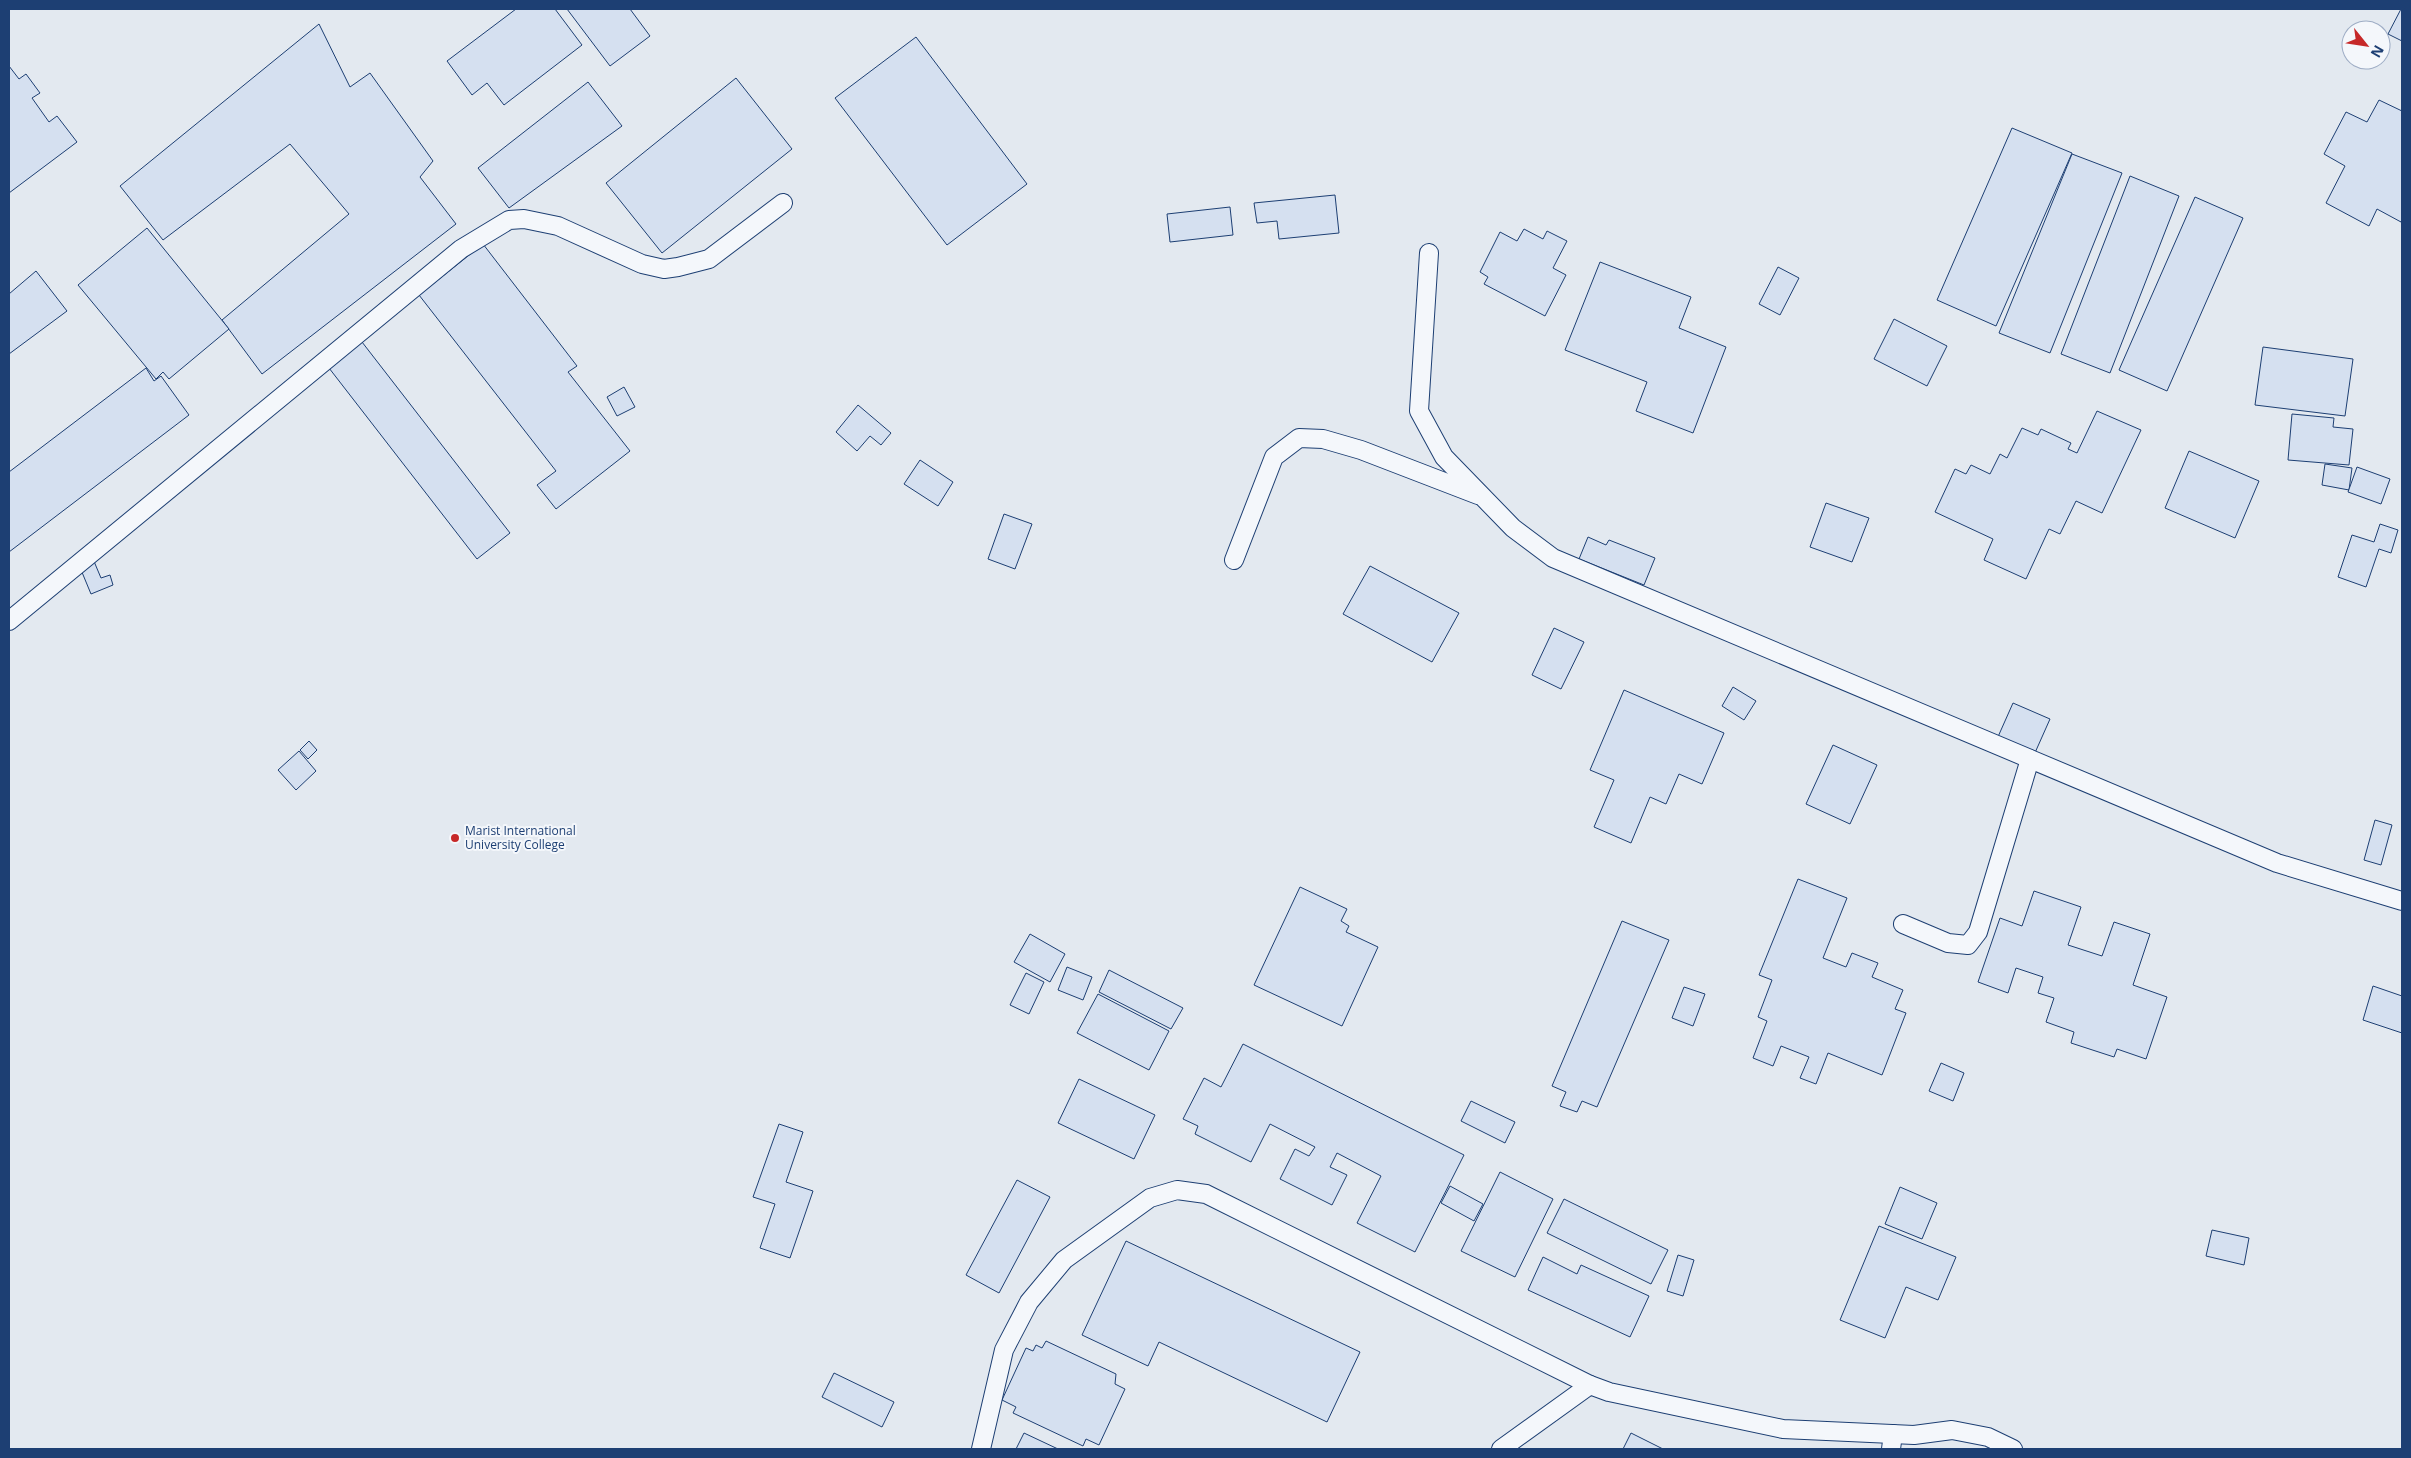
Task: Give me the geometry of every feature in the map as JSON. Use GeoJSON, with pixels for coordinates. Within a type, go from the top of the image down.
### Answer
{"type":"FeatureCollection","features":[{"type":"Feature","properties":{"kind":"lane"},"geometry":{"type":"LineString","coordinates":[[9,621],[461,249],[509,220],[524,219],[558,226],[642,264],[664,269],[709,259],[783,204]]}},
{"type":"Feature","properties":{"kind":"lane"},"geometry":{"type":"LineString","coordinates":[[1429,253],[1419,411],[1444,457],[1486,498],[1513,528],[1553,558],[2277,863],[2402,901]]}},
{"type":"Feature","properties":{"kind":"lane"},"geometry":{"type":"LineString","coordinates":[[1234,560],[1274,457],[1299,438],[1323,439],[1361,450],[1486,498]]}},
{"type":"Feature","properties":{"kind":"lane"},"geometry":{"type":"LineString","coordinates":[[1903,924],[1948,943],[1968,945],[1978,932],[2030,759]]}},
{"type":"Feature","properties":{"kind":"lane"},"geometry":{"type":"LineString","coordinates":[[981,1449],[1004,1350],[1029,1302],[1064,1260],[1150,1198],[1177,1190],[1206,1194],[1590,1385],[1609,1392],[1783,1429],[1892,1442],[1914,1435],[1952,1430],[1988,1437],[2013,1449]]}},
{"type":"Feature","properties":{"kind":"lane"},"geometry":{"type":"LineString","coordinates":[[1501,1449],[1590,1385]]}},
{"type":"Feature","properties":{"kind":"shaded area"},"geometry":{"type":"Polygon","coordinates":[[[9,9],[2402,9],[2402,1449],[9,1449],[9,9]]]}},
{"type":"Feature","properties":{"kind":"building"},"geometry":{"type":"Polygon","coordinates":[[[516,9],[555,9],[582,45],[504,105],[487,83],[472,95],[447,61],[516,9]]]}},
{"type":"Feature","properties":{"kind":"building"},"geometry":{"type":"Polygon","coordinates":[[[567,9],[630,9],[650,36],[610,66],[567,9]]]}},
{"type":"Feature","properties":{"kind":"building"},"geometry":{"type":"Polygon","coordinates":[[[2402,9],[2402,41],[2391,36],[2391,28],[2402,9]]]}},
{"type":"Feature","properties":{"kind":"building"},"geometry":{"type":"Polygon","coordinates":[[[319,24],[350,87],[370,73],[433,161],[420,177],[456,224],[262,374],[222,320],[349,214],[290,144],[163,240],[120,186],[319,24]]]}},
{"type":"Feature","properties":{"kind":"building"},"geometry":{"type":"Polygon","coordinates":[[[916,37],[1027,184],[947,245],[835,98],[916,37]]]}},
{"type":"Feature","properties":{"kind":"building"},"geometry":{"type":"Polygon","coordinates":[[[9,66],[19,79],[26,74],[40,93],[32,98],[49,122],[57,116],[77,142],[9,193],[9,66]]]}},
{"type":"Feature","properties":{"kind":"building"},"geometry":{"type":"Polygon","coordinates":[[[736,78],[792,149],[662,253],[606,183],[736,78]]]}},
{"type":"Feature","properties":{"kind":"building"},"geometry":{"type":"Polygon","coordinates":[[[588,82],[622,126],[509,208],[478,168],[588,82]]]}},
{"type":"Feature","properties":{"kind":"building"},"geometry":{"type":"Polygon","coordinates":[[[2379,100],[2402,111],[2402,220],[2401,222],[2377,209],[2369,226],[2326,203],[2345,166],[2324,154],[2346,112],[2367,122],[2379,100]]]}},
{"type":"Feature","properties":{"kind":"building"},"geometry":{"type":"Polygon","coordinates":[[[2012,128],[2072,153],[1996,326],[1937,300],[2012,128]]]}},
{"type":"Feature","properties":{"kind":"building"},"geometry":{"type":"Polygon","coordinates":[[[2072,154],[2122,173],[2050,353],[1999,333],[2072,154]]]}},
{"type":"Feature","properties":{"kind":"building"},"geometry":{"type":"Polygon","coordinates":[[[2130,176],[2179,196],[2110,373],[2061,354],[2130,176]]]}},
{"type":"Feature","properties":{"kind":"building"},"geometry":{"type":"Polygon","coordinates":[[[1335,195],[1339,233],[1279,239],[1277,221],[1257,223],[1254,203],[1335,195]]]}},
{"type":"Feature","properties":{"kind":"building"},"geometry":{"type":"Polygon","coordinates":[[[2195,197],[2243,218],[2167,391],[2119,370],[2195,197]]]}},
{"type":"Feature","properties":{"kind":"building"},"geometry":{"type":"Polygon","coordinates":[[[1230,207],[1233,235],[1170,242],[1167,214],[1230,207]]]}},
{"type":"Feature","properties":{"kind":"building"},"geometry":{"type":"Polygon","coordinates":[[[147,228],[229,329],[169,379],[163,372],[156,379],[78,285],[147,228]]]}},
{"type":"Feature","properties":{"kind":"building"},"geometry":{"type":"Polygon","coordinates":[[[1524,229],[1543,239],[1547,231],[1567,241],[1553,268],[1566,275],[1545,316],[1484,284],[1488,277],[1480,272],[1500,232],[1517,241],[1524,229]]]}},
{"type":"Feature","properties":{"kind":"building"},"geometry":{"type":"Polygon","coordinates":[[[483,244],[577,366],[568,372],[630,451],[556,509],[537,485],[556,471],[419,295],[483,244]]]}},
{"type":"Feature","properties":{"kind":"building"},"geometry":{"type":"Polygon","coordinates":[[[1600,262],[1691,297],[1679,328],[1726,347],[1693,433],[1636,411],[1647,382],[1565,350],[1600,262]]]}},
{"type":"Feature","properties":{"kind":"building"},"geometry":{"type":"Polygon","coordinates":[[[1778,267],[1799,278],[1780,315],[1759,304],[1778,267]]]}},
{"type":"Feature","properties":{"kind":"building"},"geometry":{"type":"Polygon","coordinates":[[[36,271],[67,311],[9,354],[9,294],[36,271]]]}},
{"type":"Feature","properties":{"kind":"building"},"geometry":{"type":"Polygon","coordinates":[[[1894,319],[1947,346],[1927,386],[1874,359],[1894,319]]]}},
{"type":"Feature","properties":{"kind":"building"},"geometry":{"type":"Polygon","coordinates":[[[362,342],[510,533],[477,559],[329,368],[362,342]]]}},
{"type":"Feature","properties":{"kind":"building"},"geometry":{"type":"Polygon","coordinates":[[[2263,347],[2353,359],[2345,416],[2255,405],[2263,347]]]}},
{"type":"Feature","properties":{"kind":"building"},"geometry":{"type":"Polygon","coordinates":[[[146,368],[154,381],[161,376],[189,415],[9,552],[9,472],[146,368]]]}},
{"type":"Feature","properties":{"kind":"building"},"geometry":{"type":"Polygon","coordinates":[[[624,387],[635,407],[617,416],[607,397],[624,387]]]}},
{"type":"Feature","properties":{"kind":"building"},"geometry":{"type":"Polygon","coordinates":[[[858,405],[891,433],[881,445],[870,436],[857,451],[836,432],[858,405]]]}},
{"type":"Feature","properties":{"kind":"building"},"geometry":{"type":"Polygon","coordinates":[[[2097,411],[2141,430],[2102,513],[2076,501],[2060,534],[2049,529],[2026,579],[1984,560],[1993,539],[1935,512],[1955,469],[1966,474],[1971,465],[1990,474],[2000,454],[2007,458],[2022,428],[2038,435],[2041,429],[2071,443],[2068,449],[2077,453],[2097,411]]]}},
{"type":"Feature","properties":{"kind":"building"},"geometry":{"type":"Polygon","coordinates":[[[2292,414],[2334,418],[2333,427],[2353,429],[2349,465],[2288,460],[2292,414]]]}},
{"type":"Feature","properties":{"kind":"building"},"geometry":{"type":"Polygon","coordinates":[[[2189,451],[2259,481],[2235,538],[2165,508],[2189,451]]]}},
{"type":"Feature","properties":{"kind":"building"},"geometry":{"type":"Polygon","coordinates":[[[920,460],[953,482],[938,506],[904,484],[920,460]]]}},
{"type":"Feature","properties":{"kind":"building"},"geometry":{"type":"Polygon","coordinates":[[[2325,464],[2352,468],[2349,490],[2322,485],[2325,464]]]}},
{"type":"Feature","properties":{"kind":"building"},"geometry":{"type":"Polygon","coordinates":[[[2357,467],[2390,479],[2381,504],[2348,492],[2357,467]]]}},
{"type":"Feature","properties":{"kind":"building"},"geometry":{"type":"Polygon","coordinates":[[[1826,503],[1869,518],[1852,562],[1810,547],[1826,503]]]}},
{"type":"Feature","properties":{"kind":"building"},"geometry":{"type":"Polygon","coordinates":[[[1004,514],[1032,524],[1015,569],[988,559],[1004,514]]]}},
{"type":"Feature","properties":{"kind":"building"},"geometry":{"type":"Polygon","coordinates":[[[2380,524],[2398,530],[2391,553],[2379,549],[2366,587],[2338,577],[2352,535],[2374,542],[2380,524]]]}},
{"type":"Feature","properties":{"kind":"building"},"geometry":{"type":"Polygon","coordinates":[[[1588,537],[1606,545],[1609,540],[1655,558],[1644,585],[1579,559],[1588,537]]]}},
{"type":"Feature","properties":{"kind":"building"},"geometry":{"type":"Polygon","coordinates":[[[93,559],[101,578],[110,575],[113,585],[91,594],[79,565],[93,559]]]}},
{"type":"Feature","properties":{"kind":"building"},"geometry":{"type":"Polygon","coordinates":[[[1370,566],[1459,613],[1432,662],[1343,614],[1370,566]]]}},
{"type":"Feature","properties":{"kind":"building"},"geometry":{"type":"Polygon","coordinates":[[[1554,628],[1584,642],[1561,689],[1532,675],[1554,628]]]}},
{"type":"Feature","properties":{"kind":"building"},"geometry":{"type":"Polygon","coordinates":[[[1733,687],[1756,701],[1744,720],[1722,706],[1733,687]]]}},
{"type":"Feature","properties":{"kind":"building"},"geometry":{"type":"Polygon","coordinates":[[[1624,690],[1724,733],[1702,784],[1679,774],[1666,804],[1650,797],[1631,843],[1594,827],[1614,780],[1590,770],[1624,690]]]}},
{"type":"Feature","properties":{"kind":"building"},"geometry":{"type":"Polygon","coordinates":[[[2013,703],[2050,719],[2034,755],[1997,739],[2013,703]]]}},
{"type":"Feature","properties":{"kind":"building"},"geometry":{"type":"Polygon","coordinates":[[[309,741],[317,750],[308,759],[300,750],[309,741]]]}},
{"type":"Feature","properties":{"kind":"building"},"geometry":{"type":"Polygon","coordinates":[[[1833,745],[1877,765],[1850,824],[1806,804],[1833,745]]]}},
{"type":"Feature","properties":{"kind":"building"},"geometry":{"type":"Polygon","coordinates":[[[299,751],[316,771],[296,790],[278,770],[299,751]]]}},
{"type":"Feature","properties":{"kind":"building"},"geometry":{"type":"Polygon","coordinates":[[[2375,820],[2392,825],[2381,865],[2364,860],[2375,820]]]}},
{"type":"Feature","properties":{"kind":"building"},"geometry":{"type":"Polygon","coordinates":[[[1798,879],[1847,898],[1823,958],[1846,967],[1852,953],[1878,963],[1872,977],[1903,990],[1895,1009],[1906,1013],[1882,1075],[1828,1053],[1816,1084],[1800,1078],[1809,1057],[1781,1046],[1773,1066],[1753,1058],[1767,1021],[1758,1017],[1772,980],[1759,975],[1798,879]]]}},
{"type":"Feature","properties":{"kind":"building"},"geometry":{"type":"Polygon","coordinates":[[[1300,887],[1347,909],[1341,921],[1349,926],[1346,932],[1378,947],[1342,1026],[1254,985],[1300,887]]]}},
{"type":"Feature","properties":{"kind":"building"},"geometry":{"type":"Polygon","coordinates":[[[2034,891],[2081,907],[2068,945],[2102,956],[2114,922],[2150,934],[2133,985],[2167,997],[2146,1059],[2117,1049],[2114,1057],[2071,1043],[2074,1032],[2046,1022],[2054,998],[2038,993],[2043,977],[2016,968],[2008,993],[1978,982],[2000,918],[2022,926],[2034,891]]]}},
{"type":"Feature","properties":{"kind":"building"},"geometry":{"type":"Polygon","coordinates":[[[1622,921],[1669,940],[1597,1107],[1582,1101],[1577,1112],[1560,1106],[1566,1092],[1552,1086],[1622,921]]]}},
{"type":"Feature","properties":{"kind":"building"},"geometry":{"type":"Polygon","coordinates":[[[1030,934],[1065,954],[1050,982],[1014,962],[1030,934]]]}},
{"type":"Feature","properties":{"kind":"building"},"geometry":{"type":"Polygon","coordinates":[[[1067,967],[1092,977],[1083,1000],[1058,990],[1067,967]]]}},
{"type":"Feature","properties":{"kind":"building"},"geometry":{"type":"Polygon","coordinates":[[[1109,970],[1183,1008],[1171,1029],[1099,992],[1109,970]]]}},
{"type":"Feature","properties":{"kind":"building"},"geometry":{"type":"Polygon","coordinates":[[[1026,973],[1044,982],[1029,1014],[1010,1005],[1026,973]]]}},
{"type":"Feature","properties":{"kind":"building"},"geometry":{"type":"Polygon","coordinates":[[[2373,986],[2402,996],[2402,1033],[2363,1020],[2373,986]]]}},
{"type":"Feature","properties":{"kind":"building"},"geometry":{"type":"Polygon","coordinates":[[[1684,987],[1705,994],[1693,1026],[1672,1018],[1684,987]]]}},
{"type":"Feature","properties":{"kind":"building"},"geometry":{"type":"Polygon","coordinates":[[[1098,994],[1169,1031],[1149,1070],[1077,1033],[1098,994]]]}},
{"type":"Feature","properties":{"kind":"building"},"geometry":{"type":"Polygon","coordinates":[[[1243,1044],[1464,1155],[1415,1252],[1357,1223],[1381,1176],[1337,1153],[1330,1167],[1347,1175],[1332,1205],[1280,1179],[1295,1149],[1309,1156],[1315,1147],[1270,1124],[1251,1162],[1195,1134],[1198,1126],[1183,1119],[1204,1078],[1221,1087],[1243,1044]]]}},
{"type":"Feature","properties":{"kind":"building"},"geometry":{"type":"Polygon","coordinates":[[[1941,1063],[1964,1073],[1953,1101],[1929,1091],[1941,1063]]]}},
{"type":"Feature","properties":{"kind":"building"},"geometry":{"type":"Polygon","coordinates":[[[1079,1079],[1155,1115],[1134,1159],[1058,1123],[1079,1079]]]}},
{"type":"Feature","properties":{"kind":"building"},"geometry":{"type":"Polygon","coordinates":[[[1471,1101],[1515,1122],[1505,1143],[1461,1121],[1471,1101]]]}},
{"type":"Feature","properties":{"kind":"building"},"geometry":{"type":"Polygon","coordinates":[[[779,1124],[803,1132],[786,1182],[813,1191],[790,1258],[760,1248],[775,1204],[753,1197],[779,1124]]]}},
{"type":"Feature","properties":{"kind":"building"},"geometry":{"type":"Polygon","coordinates":[[[1500,1172],[1553,1199],[1515,1277],[1461,1251],[1500,1172]]]}},
{"type":"Feature","properties":{"kind":"building"},"geometry":{"type":"Polygon","coordinates":[[[1017,1180],[1050,1197],[999,1293],[966,1275],[1017,1180]]]}},
{"type":"Feature","properties":{"kind":"building"},"geometry":{"type":"Polygon","coordinates":[[[1450,1186],[1483,1204],[1474,1221],[1441,1203],[1450,1186]]]}},
{"type":"Feature","properties":{"kind":"building"},"geometry":{"type":"Polygon","coordinates":[[[1900,1187],[1937,1203],[1922,1239],[1885,1224],[1900,1187]]]}},
{"type":"Feature","properties":{"kind":"building"},"geometry":{"type":"Polygon","coordinates":[[[1564,1199],[1668,1250],[1651,1284],[1547,1233],[1564,1199]]]}},
{"type":"Feature","properties":{"kind":"building"},"geometry":{"type":"Polygon","coordinates":[[[1879,1226],[1956,1257],[1938,1300],[1906,1287],[1885,1338],[1840,1320],[1879,1226]]]}},
{"type":"Feature","properties":{"kind":"building"},"geometry":{"type":"Polygon","coordinates":[[[2212,1230],[2249,1238],[2244,1265],[2206,1256],[2212,1230]]]}},
{"type":"Feature","properties":{"kind":"building"},"geometry":{"type":"Polygon","coordinates":[[[1126,1241],[1360,1352],[1327,1422],[1159,1342],[1148,1366],[1082,1335],[1126,1241]]]}},
{"type":"Feature","properties":{"kind":"building"},"geometry":{"type":"Polygon","coordinates":[[[1678,1255],[1694,1260],[1683,1296],[1667,1291],[1678,1255]]]}},
{"type":"Feature","properties":{"kind":"building"},"geometry":{"type":"Polygon","coordinates":[[[1543,1257],[1577,1274],[1581,1265],[1649,1296],[1630,1337],[1528,1290],[1543,1257]]]}},
{"type":"Feature","properties":{"kind":"building"},"geometry":{"type":"Polygon","coordinates":[[[1046,1341],[1116,1374],[1115,1384],[1125,1389],[1099,1445],[1086,1439],[1083,1446],[1013,1413],[1016,1407],[1002,1400],[1026,1348],[1033,1351],[1036,1345],[1042,1348],[1046,1341]]]}},
{"type":"Feature","properties":{"kind":"building"},"geometry":{"type":"Polygon","coordinates":[[[834,1373],[894,1402],[882,1427],[822,1397],[834,1373]]]}},
{"type":"Feature","properties":{"kind":"building"},"geometry":{"type":"Polygon","coordinates":[[[1024,1433],[1058,1449],[1016,1449],[1024,1433]]]}},
{"type":"Feature","properties":{"kind":"building"},"geometry":{"type":"Polygon","coordinates":[[[1631,1433],[1663,1449],[1623,1449],[1631,1433]]]}},
{"type":"Feature","properties":{"kind":"place","name":"Marist International University College"},"geometry":{"type":"Point","coordinates":[455,838]}}]}
